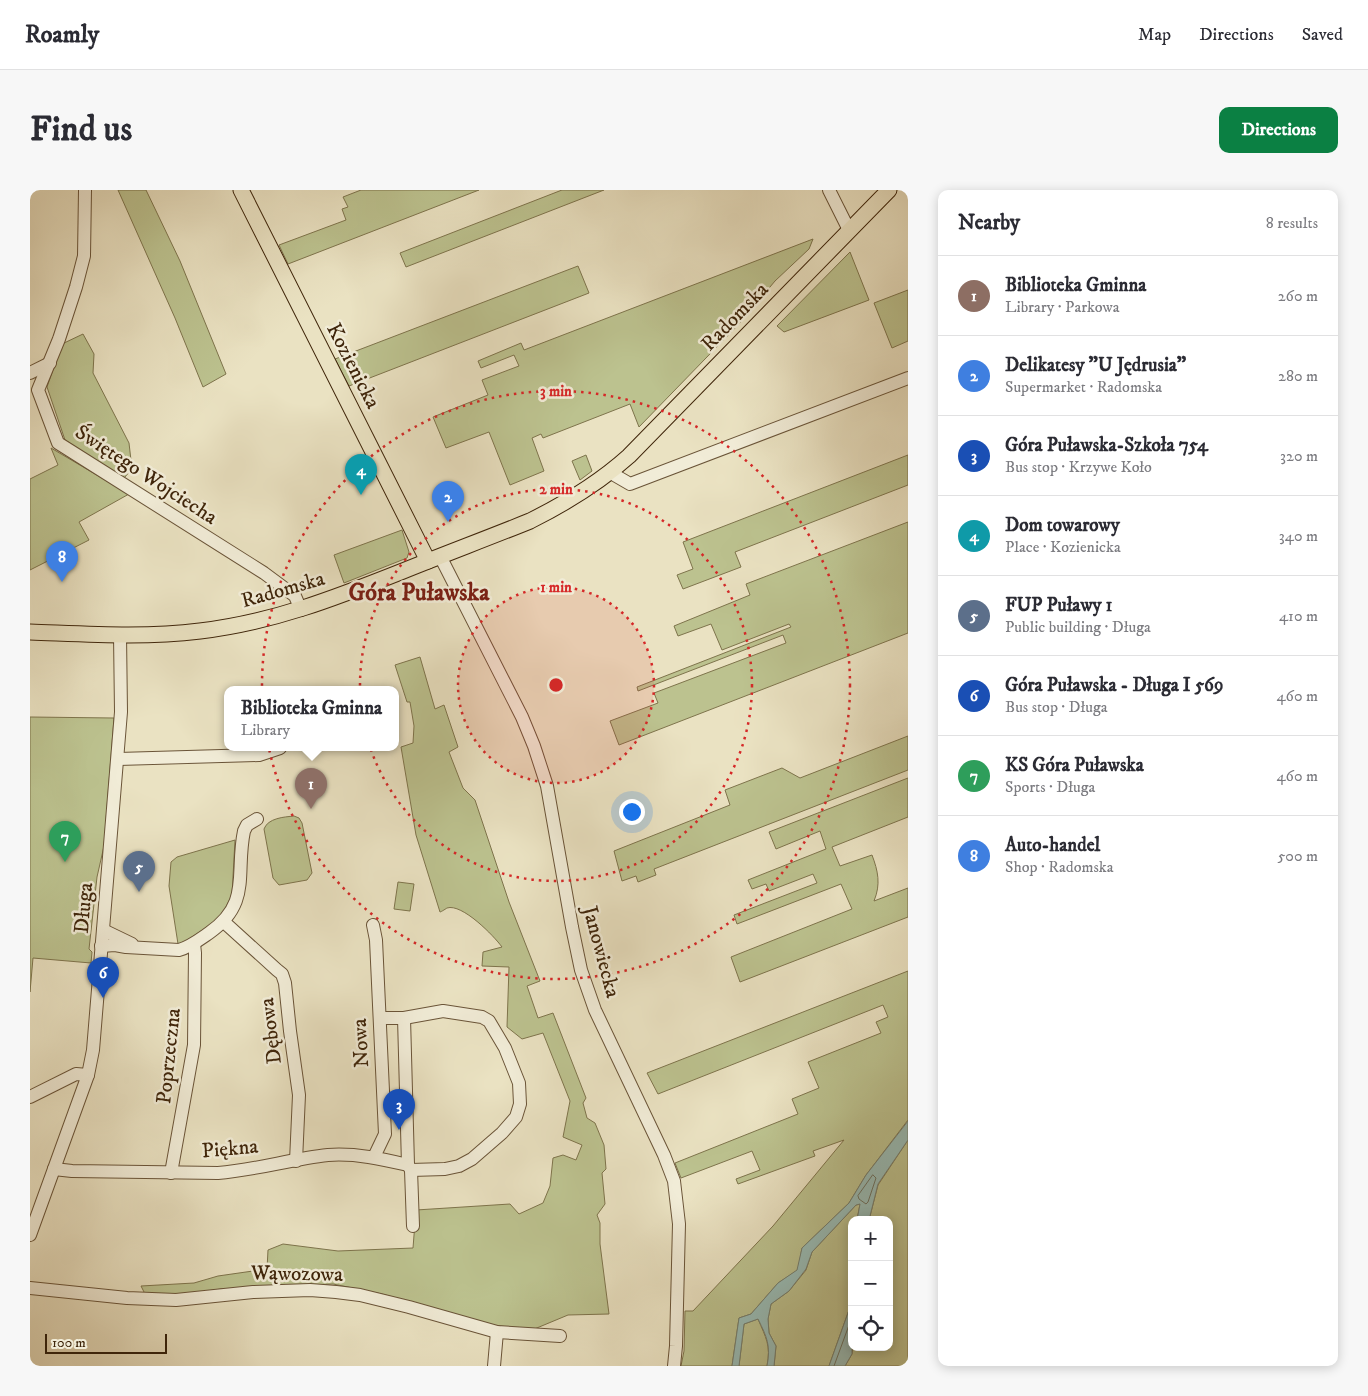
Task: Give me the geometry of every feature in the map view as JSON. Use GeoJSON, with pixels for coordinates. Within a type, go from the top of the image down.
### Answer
{"type":"FeatureCollection","features":[{"type":"Feature","properties":{"kind":"main road","name":"Kozienicka"},"geometry":{"type":"LineString","coordinates":[[241,190],[434,559]]}},
{"type":"Feature","properties":{"kind":"main road","name":"Radomska"},"geometry":{"type":"LineString","coordinates":[[30,632],[120,635],[202,631],[254,622],[301,610],[330,600],[530,521],[553,510],[611,473],[889,190]]}},
{"type":"Feature","properties":{"kind":"street","name":"Świętego Wojciecha"},"geometry":{"type":"LineString","coordinates":[[85,190],[84,256],[76,288],[50,363],[34,388],[58,443],[264,573],[294,596],[301,610]]}},
{"type":"Feature","properties":{"kind":"street"},"geometry":{"type":"LineString","coordinates":[[829,190],[849,230]]}},
{"type":"Feature","properties":{"kind":"street"},"geometry":{"type":"LineString","coordinates":[[30,373],[50,363]]}},
{"type":"Feature","properties":{"kind":"street"},"geometry":{"type":"LineString","coordinates":[[611,473],[630,484],[908,378]]}},
{"type":"Feature","properties":{"kind":"street","name":"Janowiecka"},"geometry":{"type":"LineString","coordinates":[[434,559],[522,717],[537,753],[547,786],[575,943],[583,976],[595,1010],[664,1154],[674,1181],[679,1224],[677,1334],[674,1366]]}},
{"type":"Feature","properties":{"kind":"street","name":"Długa"},"geometry":{"type":"LineString","coordinates":[[30,1235],[88,1075],[93,1050],[122,712],[120,635]]}},
{"type":"Feature","properties":{"kind":"street"},"geometry":{"type":"LineString","coordinates":[[118,759],[259,755],[271,751]]}},
{"type":"Feature","properties":{"kind":"street"},"geometry":{"type":"LineString","coordinates":[[101,946],[115,945],[178,950],[194,944],[224,922],[238,897],[244,831],[247,825],[257,819]]}},
{"type":"Feature","properties":{"kind":"street","name":"Dębowa"},"geometry":{"type":"LineString","coordinates":[[224,922],[282,974],[285,983],[299,1095],[296,1160]]}},
{"type":"Feature","properties":{"kind":"street","name":"Nowa"},"geometry":{"type":"LineString","coordinates":[[373,925],[376,940],[385,1134],[374,1157]]}},
{"type":"Feature","properties":{"kind":"street"},"geometry":{"type":"LineString","coordinates":[[103,930],[136,947]]}},
{"type":"Feature","properties":{"kind":"street","name":"Poprzeczna"},"geometry":{"type":"LineString","coordinates":[[171,1173],[194,1045],[194,944]]}},
{"type":"Feature","properties":{"kind":"street","name":"Piękna"},"geometry":{"type":"LineString","coordinates":[[54,1169],[171,1173],[240,1172],[329,1155],[374,1157],[410,1168],[445,1169],[459,1166],[472,1159],[502,1133],[516,1116],[520,1104],[519,1083],[516,1073],[505,1048],[489,1021],[482,1017],[442,1011],[404,1018]]}},
{"type":"Feature","properties":{"kind":"street"},"geometry":{"type":"LineString","coordinates":[[380,1018],[404,1018],[413,1226]]}},
{"type":"Feature","properties":{"kind":"street"},"geometry":{"type":"LineString","coordinates":[[30,1097],[76,1074],[88,1075]]}},
{"type":"Feature","properties":{"kind":"street"},"geometry":{"type":"LineString","coordinates":[[385,1134],[408,1133]]}},
{"type":"Feature","properties":{"kind":"street","name":"Wąwozowa"},"geometry":{"type":"LineString","coordinates":[[30,1288],[162,1300],[191,1299],[253,1292],[310,1290],[336,1292],[409,1307],[497,1332],[560,1336]]}},
{"type":"Feature","properties":{"kind":"street"},"geometry":{"type":"LineString","coordinates":[[494,1366],[497,1332]]}},
{"type":"Feature","properties":{"kind":"green space"},"geometry":{"type":"Polygon","coordinates":[[[118,190],[146,190],[180,261],[226,374],[203,387],[175,318],[118,190]]]}},
{"type":"Feature","properties":{"kind":"green space"},"geometry":{"type":"Polygon","coordinates":[[[361,190],[479,190],[288,264],[279,245],[346,220],[342,209],[348,207],[343,197],[361,190]]]}},
{"type":"Feature","properties":{"kind":"green space"},"geometry":{"type":"Polygon","coordinates":[[[562,190],[604,190],[406,267],[400,253],[562,190]]]}},
{"type":"Feature","properties":{"kind":"green space"},"geometry":{"type":"Polygon","coordinates":[[[813,239],[809,249],[775,281],[739,324],[639,427],[630,404],[543,438],[541,434],[532,438],[544,471],[510,485],[489,432],[446,448],[433,417],[488,395],[482,380],[519,366],[514,355],[481,368],[478,361],[521,343],[524,350],[813,239]]]}},
{"type":"Feature","properties":{"kind":"green space"},"geometry":{"type":"Polygon","coordinates":[[[850,252],[869,300],[784,332],[777,326],[850,252]]]}},
{"type":"Feature","properties":{"kind":"green space"},"geometry":{"type":"Polygon","coordinates":[[[578,266],[589,293],[349,386],[335,359],[578,266]]]}},
{"type":"Feature","properties":{"kind":"green space"},"geometry":{"type":"Polygon","coordinates":[[[908,290],[908,341],[892,348],[874,303],[908,290]]]}},
{"type":"Feature","properties":{"kind":"green space"},"geometry":{"type":"Polygon","coordinates":[[[83,334],[94,354],[93,373],[129,443],[132,469],[124,478],[65,440],[47,387],[62,344],[83,334]]]}},
{"type":"Feature","properties":{"kind":"green space"},"geometry":{"type":"Polygon","coordinates":[[[51,448],[129,494],[79,522],[89,540],[30,570],[30,479],[58,465],[51,448]]]}},
{"type":"Feature","properties":{"kind":"green space"},"geometry":{"type":"Polygon","coordinates":[[[586,455],[592,471],[580,480],[572,461],[586,455]]]}},
{"type":"Feature","properties":{"kind":"green space"},"geometry":{"type":"Polygon","coordinates":[[[908,455],[908,485],[735,552],[741,567],[683,589],[677,575],[693,569],[683,542],[908,455]]]}},
{"type":"Feature","properties":{"kind":"green space"},"geometry":{"type":"Polygon","coordinates":[[[908,522],[908,633],[619,745],[610,721],[658,703],[654,693],[786,643],[783,635],[638,691],[637,687],[791,627],[789,624],[722,650],[711,624],[678,636],[674,626],[750,595],[746,584],[908,522]]]}},
{"type":"Feature","properties":{"kind":"green space"},"geometry":{"type":"Polygon","coordinates":[[[402,530],[409,552],[407,558],[344,583],[334,555],[402,530]]]}},
{"type":"Feature","properties":{"kind":"green space"},"geometry":{"type":"Polygon","coordinates":[[[420,657],[435,709],[444,705],[458,747],[449,752],[463,788],[475,800],[509,902],[540,981],[527,986],[538,1018],[553,1013],[586,1098],[583,1103],[587,1118],[595,1123],[604,1145],[606,1169],[602,1173],[605,1204],[597,1215],[600,1223],[600,1244],[609,1314],[568,1315],[532,1330],[492,1325],[382,1294],[333,1284],[221,1289],[180,1295],[145,1294],[141,1286],[194,1283],[218,1276],[267,1269],[268,1250],[283,1244],[338,1251],[413,1248],[416,1210],[510,1204],[519,1214],[543,1203],[550,1186],[553,1158],[563,1155],[576,1160],[582,1145],[563,1137],[570,1101],[543,1033],[522,1039],[507,1027],[509,967],[482,966],[483,952],[502,947],[477,921],[461,910],[447,908],[440,912],[416,835],[401,747],[413,743],[414,726],[410,702],[407,702],[395,665],[420,657]]]}},
{"type":"Feature","properties":{"kind":"green space"},"geometry":{"type":"Polygon","coordinates":[[[30,717],[114,718],[104,846],[97,877],[89,949],[92,952],[91,963],[33,958],[30,992],[30,717]]]}},
{"type":"Feature","properties":{"kind":"green space"},"geometry":{"type":"Polygon","coordinates":[[[908,736],[908,770],[654,869],[656,875],[638,882],[636,876],[622,881],[614,851],[730,805],[725,790],[782,768],[800,778],[908,736]]]}},
{"type":"Feature","properties":{"kind":"green space"},"geometry":{"type":"Polygon","coordinates":[[[908,778],[908,817],[832,847],[840,866],[872,855],[878,878],[874,901],[908,888],[908,917],[740,982],[731,957],[852,909],[841,884],[737,924],[734,915],[817,883],[813,874],[769,891],[766,884],[752,889],[748,880],[826,849],[820,831],[776,849],[769,832],[908,778]]]}},
{"type":"Feature","properties":{"kind":"green space"},"geometry":{"type":"Polygon","coordinates":[[[294,816],[299,818],[302,823],[312,873],[307,880],[279,885],[273,878],[264,829],[273,820],[294,816]]]}},
{"type":"Feature","properties":{"kind":"green space"},"geometry":{"type":"Polygon","coordinates":[[[235,840],[232,895],[222,915],[186,941],[178,944],[169,886],[171,862],[177,857],[235,840]]]}},
{"type":"Feature","properties":{"kind":"green space"},"geometry":{"type":"Polygon","coordinates":[[[398,882],[414,884],[410,911],[394,909],[398,882]]]}},
{"type":"Feature","properties":{"kind":"green space"},"geometry":{"type":"Polygon","coordinates":[[[908,971],[908,1120],[866,1175],[849,1203],[802,1248],[798,1270],[778,1283],[751,1314],[739,1318],[732,1366],[681,1366],[684,1351],[685,1311],[693,1311],[773,1226],[844,1140],[813,1151],[815,1156],[738,1184],[736,1179],[760,1170],[752,1151],[681,1178],[675,1163],[798,1114],[792,1099],[819,1088],[808,1062],[881,1033],[876,1022],[888,1017],[883,1005],[658,1094],[647,1073],[908,971]]]}},
{"type":"Feature","properties":{"kind":"green space"},"geometry":{"type":"Polygon","coordinates":[[[908,1140],[908,1366],[845,1366],[852,1351],[893,1351],[893,1216],[870,1216],[878,1185],[908,1140]]]}},
{"type":"Feature","properties":{"kind":"green space"},"geometry":{"type":"Polygon","coordinates":[[[860,1204],[858,1216],[848,1216],[848,1313],[829,1366],[774,1366],[776,1346],[769,1333],[768,1319],[771,1304],[789,1291],[806,1270],[812,1252],[856,1205],[860,1204]]]}},
{"type":"Feature","properties":{"kind":"green space"},"geometry":{"type":"Polygon","coordinates":[[[758,1319],[768,1347],[767,1366],[739,1366],[744,1324],[758,1319]]]}},
{"type":"Feature","properties":{"kind":"water"},"geometry":{"type":"Polygon","coordinates":[[[908,1121],[908,1140],[878,1184],[870,1216],[858,1216],[860,1204],[856,1205],[812,1252],[806,1269],[789,1291],[771,1304],[768,1319],[769,1333],[776,1346],[774,1366],[767,1366],[769,1353],[767,1342],[758,1319],[744,1324],[739,1366],[732,1366],[739,1318],[751,1314],[778,1283],[797,1270],[802,1248],[849,1203],[866,1175],[908,1121]]]}},
{"type":"Feature","properties":{"kind":"water"},"geometry":{"type":"Polygon","coordinates":[[[848,1313],[848,1351],[852,1351],[852,1354],[845,1366],[829,1366],[848,1313]]]}},
{"type":"Feature","properties":{"kind":"place","name":"Dom towarowy"},"geometry":{"type":"Point","coordinates":[361,495]}},
{"type":"Feature","properties":{"kind":"place","name":"Delikatesy \"U Jędrusia\""},"geometry":{"type":"Point","coordinates":[448,522]}},
{"type":"Feature","properties":{"kind":"place","name":"Auto-handel"},"geometry":{"type":"Point","coordinates":[62,582]}},
{"type":"Feature","properties":{"kind":"place","name":"Biblioteka Gminna"},"geometry":{"type":"Point","coordinates":[311,809]}},
{"type":"Feature","properties":{"kind":"place","name":"KS Góra Puławska"},"geometry":{"type":"Point","coordinates":[65,862]}},
{"type":"Feature","properties":{"kind":"place","name":"FUP Puławy 1"},"geometry":{"type":"Point","coordinates":[139,892]}},
{"type":"Feature","properties":{"kind":"place","name":"Góra Puławska - Długa I 569"},"geometry":{"type":"Point","coordinates":[103,998]}},
{"type":"Feature","properties":{"kind":"place","name":"Góra Puławska-Szkoła 754"},"geometry":{"type":"Point","coordinates":[399,1130]}},
{"type":"Feature","properties":{"kind":"district","name":"Góra Puławska"},"geometry":{"type":"Point","coordinates":[419,593]}}]}
